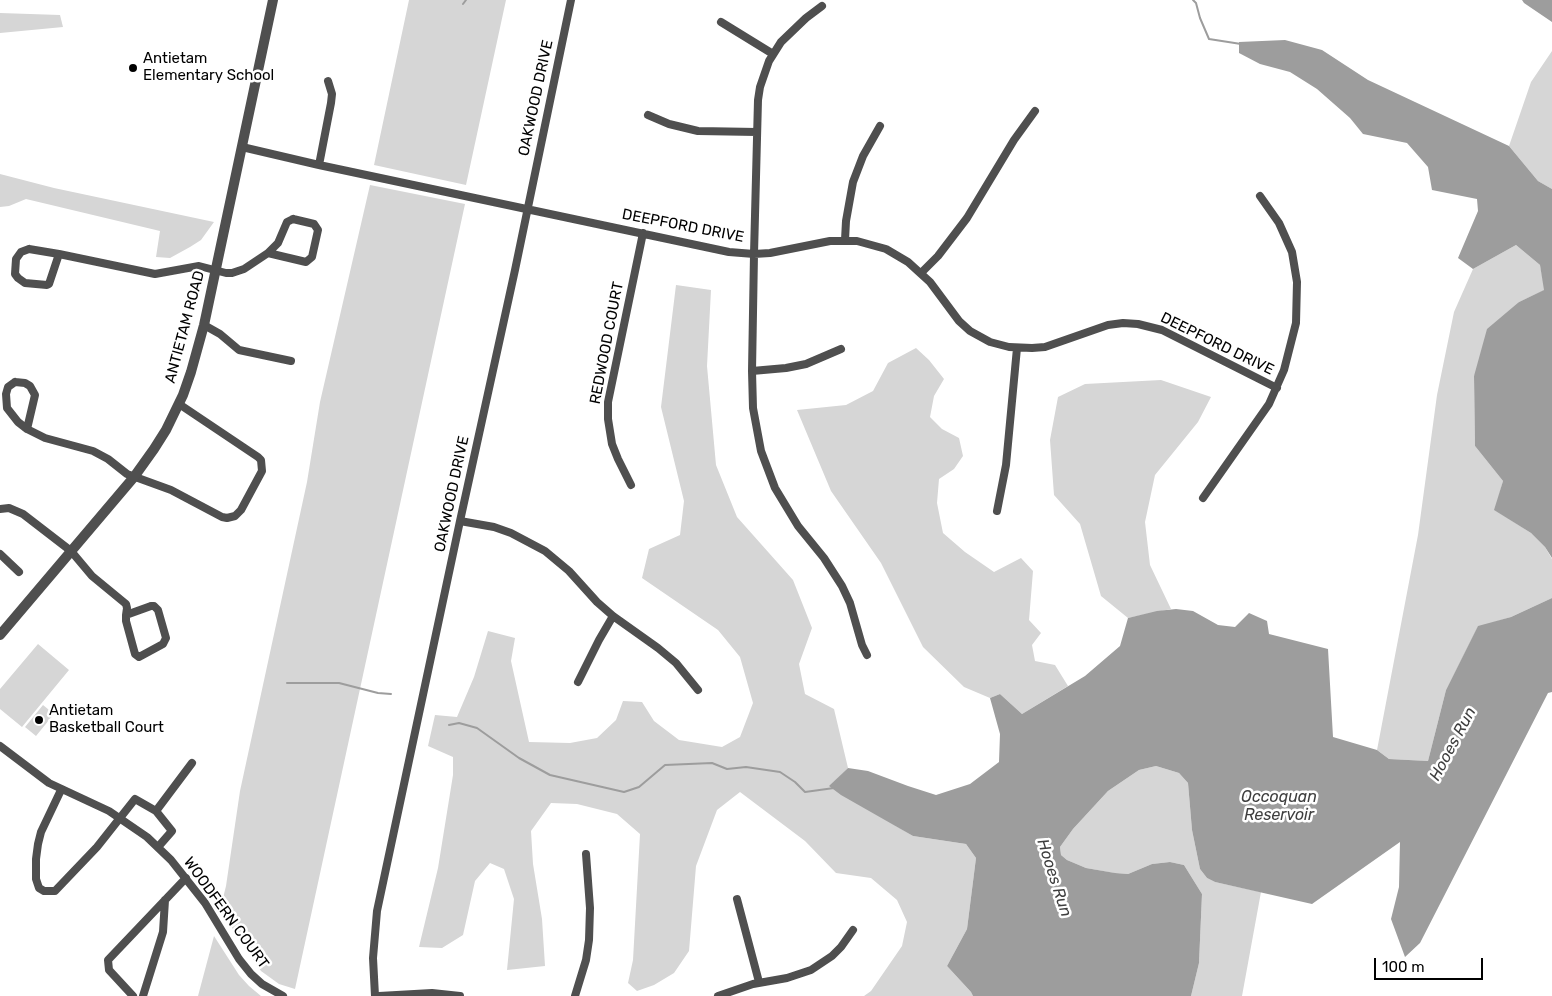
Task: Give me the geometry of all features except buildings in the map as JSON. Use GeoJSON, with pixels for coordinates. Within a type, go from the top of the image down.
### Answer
{"type":"FeatureCollection","features":[{"type":"Feature","properties":{"kind":"street","name":"ANTIETAM ROAD"},"geometry":{"type":"LineString","coordinates":[[0,635],[134,477],[154,449],[179,404],[191,372],[204,326],[273,0]]}},
{"type":"Feature","properties":{"kind":"street","name":"OAKWOOD DRIVE"},"geometry":{"type":"LineString","coordinates":[[375,996],[373,958],[377,911],[571,0]]}},
{"type":"Feature","properties":{"kind":"street"},"geometry":{"type":"LineString","coordinates":[[822,6],[793,30],[773,54],[760,87],[756,132],[753,408],[756,432],[767,470],[784,505],[824,558],[842,586],[850,603],[867,655]]}},
{"type":"Feature","properties":{"kind":"street"},"geometry":{"type":"LineString","coordinates":[[721,22],[773,54]]}},
{"type":"Feature","properties":{"kind":"street"},"geometry":{"type":"LineString","coordinates":[[319,165],[332,94],[328,81]]}},
{"type":"Feature","properties":{"kind":"street"},"geometry":{"type":"LineString","coordinates":[[921,273],[938,256],[967,218],[1014,140],[1035,111]]}},
{"type":"Feature","properties":{"kind":"street"},"geometry":{"type":"LineString","coordinates":[[648,115],[669,124],[698,131],[756,132]]}},
{"type":"Feature","properties":{"kind":"street"},"geometry":{"type":"LineString","coordinates":[[845,240],[853,182],[863,156],[880,126]]}},
{"type":"Feature","properties":{"kind":"street","name":"DEEPFORD DRIVE"},"geometry":{"type":"LineString","coordinates":[[242,147],[730,252],[754,254],[786,250],[811,244],[845,240],[857,241],[886,249],[908,262],[921,273],[958,321],[970,331],[990,342],[1017,348],[1045,347],[1108,325],[1138,324],[1162,330],[1277,388]]}},
{"type":"Feature","properties":{"kind":"street"},"geometry":{"type":"LineString","coordinates":[[1203,498],[1259,420],[1277,388],[1294,336],[1298,303],[1298,282],[1295,265],[1286,237],[1260,196]]}},
{"type":"Feature","properties":{"kind":"street"},"geometry":{"type":"LineString","coordinates":[[58,254],[50,282],[47,285],[25,283],[15,274],[16,259],[25,250],[58,254],[148,273],[164,273],[191,267],[226,273],[239,271],[268,253],[278,243],[289,220],[310,223],[316,227],[318,234],[312,257],[306,262],[268,253]]}},
{"type":"Feature","properties":{"kind":"street","name":"REDWOOD COURT"},"geometry":{"type":"LineString","coordinates":[[631,485],[612,444],[608,419],[608,402],[643,233]]}},
{"type":"Feature","properties":{"kind":"street"},"geometry":{"type":"LineString","coordinates":[[204,326],[220,334],[239,350],[291,361]]}},
{"type":"Feature","properties":{"kind":"street"},"geometry":{"type":"LineString","coordinates":[[997,511],[1006,465],[1017,348]]}},
{"type":"Feature","properties":{"kind":"street"},"geometry":{"type":"LineString","coordinates":[[752,371],[806,364],[841,349]]}},
{"type":"Feature","properties":{"kind":"street"},"geometry":{"type":"LineString","coordinates":[[27,429],[35,395],[30,386],[24,382],[15,382],[8,387],[6,394],[8,408],[18,422],[27,429],[45,438],[93,451],[108,459],[127,474],[171,490],[222,517],[231,518],[241,510],[262,470],[261,460],[179,404]]}},
{"type":"Feature","properties":{"kind":"street"},"geometry":{"type":"LineString","coordinates":[[0,509],[9,508],[23,514],[70,552],[92,576],[126,604],[127,608],[126,615],[126,621],[137,656],[142,657],[164,643],[166,634],[157,608],[151,606],[126,615]]}},
{"type":"Feature","properties":{"kind":"street"},"geometry":{"type":"LineString","coordinates":[[460,521],[494,527],[510,533],[544,551],[569,571],[597,602],[613,616],[658,648],[682,670],[698,690]]}},
{"type":"Feature","properties":{"kind":"street"},"geometry":{"type":"LineString","coordinates":[[0,554],[19,572]]}},
{"type":"Feature","properties":{"kind":"street"},"geometry":{"type":"LineString","coordinates":[[578,682],[613,616]]}},
{"type":"Feature","properties":{"kind":"street","name":"WOODFERN COURT"},"geometry":{"type":"LineString","coordinates":[[0,746],[61,790],[95,804],[121,818],[158,847],[186,878],[209,909],[239,959],[251,974],[262,984],[283,996]]}},
{"type":"Feature","properties":{"kind":"street"},"geometry":{"type":"LineString","coordinates":[[156,811],[192,763]]}},
{"type":"Feature","properties":{"kind":"street"},"geometry":{"type":"LineString","coordinates":[[61,790],[41,832],[38,844],[36,879],[39,888],[44,891],[55,891],[97,848],[135,799],[156,811],[172,831],[158,847]]}},
{"type":"Feature","properties":{"kind":"street"},"geometry":{"type":"LineString","coordinates":[[575,996],[586,960],[589,940],[590,908],[586,854]]}},
{"type":"Feature","properties":{"kind":"street"},"geometry":{"type":"LineString","coordinates":[[133,996],[109,970],[108,960],[186,878]]}},
{"type":"Feature","properties":{"kind":"street"},"geometry":{"type":"LineString","coordinates":[[738,899],[759,982]]}},
{"type":"Feature","properties":{"kind":"street"},"geometry":{"type":"LineString","coordinates":[[143,996],[163,932],[165,900]]}},
{"type":"Feature","properties":{"kind":"street"},"geometry":{"type":"LineString","coordinates":[[718,996],[759,982],[787,978],[811,970],[842,947],[853,930]]}},
{"type":"Feature","properties":{"kind":"street"},"geometry":{"type":"LineString","coordinates":[[379,996],[432,993],[460,996]]}},
{"type":"Feature","properties":{"kind":"shaded area"},"geometry":{"type":"Polygon","coordinates":[[[409,0],[506,0],[466,185],[374,165],[409,0]]]}},
{"type":"Feature","properties":{"kind":"shaded area"},"geometry":{"type":"Polygon","coordinates":[[[0,13],[60,15],[63,27],[0,33],[0,13]]]}},
{"type":"Feature","properties":{"kind":"shaded area"},"geometry":{"type":"Polygon","coordinates":[[[1552,51],[1552,189],[1538,181],[1509,146],[1531,82],[1552,51]]]}},
{"type":"Feature","properties":{"kind":"shaded area"},"geometry":{"type":"Polygon","coordinates":[[[0,174],[54,188],[214,222],[201,240],[190,247],[170,258],[156,257],[160,231],[26,199],[9,206],[0,207],[0,174]]]}},
{"type":"Feature","properties":{"kind":"shaded area"},"geometry":{"type":"Polygon","coordinates":[[[370,185],[465,204],[295,989],[279,984],[261,971],[220,910],[226,886],[240,791],[307,482],[320,402],[370,185]]]}},
{"type":"Feature","properties":{"kind":"shaded area"},"geometry":{"type":"Polygon","coordinates":[[[1516,245],[1540,265],[1545,290],[1519,302],[1474,376],[1475,446],[1503,481],[1495,510],[1531,533],[1545,547],[1552,559],[1552,598],[1511,617],[1478,627],[1446,690],[1428,761],[1389,759],[1377,750],[1418,535],[1437,395],[1454,312],[1473,269],[1516,245]]]}},
{"type":"Feature","properties":{"kind":"shaded area"},"geometry":{"type":"Polygon","coordinates":[[[676,285],[711,290],[707,366],[716,465],[737,517],[793,580],[812,628],[799,664],[805,694],[834,709],[848,768],[830,786],[913,836],[966,844],[976,858],[967,929],[947,966],[973,996],[864,996],[871,991],[902,946],[907,922],[897,900],[871,878],[836,873],[805,841],[740,792],[717,810],[696,866],[689,951],[674,973],[654,985],[637,991],[628,983],[633,960],[640,834],[617,814],[577,804],[551,803],[531,831],[533,864],[542,919],[545,966],[507,970],[514,899],[504,869],[490,863],[475,881],[463,935],[442,948],[419,947],[438,868],[453,775],[453,757],[428,746],[435,715],[457,717],[474,677],[488,631],[515,638],[511,661],[529,742],[570,743],[597,738],[616,720],[623,701],[642,702],[654,721],[679,740],[722,747],[740,737],[753,703],[740,657],[718,630],[642,578],[649,549],[680,535],[684,501],[661,407],[676,285]]]}},
{"type":"Feature","properties":{"kind":"shaded area"},"geometry":{"type":"Polygon","coordinates":[[[916,348],[929,360],[944,379],[934,396],[930,417],[942,429],[959,438],[963,456],[954,469],[939,479],[937,503],[943,533],[965,552],[994,572],[1021,558],[1033,571],[1029,620],[1041,633],[1032,645],[1035,661],[1055,665],[1068,686],[1022,714],[1000,694],[990,698],[964,687],[923,647],[881,563],[831,491],[797,410],[846,405],[873,391],[888,363],[916,348]]]}},
{"type":"Feature","properties":{"kind":"shaded area"},"geometry":{"type":"Polygon","coordinates":[[[1161,380],[1211,397],[1198,422],[1155,475],[1145,522],[1150,565],[1171,609],[1128,618],[1101,596],[1080,524],[1054,495],[1050,440],[1058,397],[1085,384],[1161,380]]]}},
{"type":"Feature","properties":{"kind":"shaded area"},"geometry":{"type":"Polygon","coordinates":[[[38,644],[69,670],[22,727],[0,709],[0,689],[38,644]]]}},
{"type":"Feature","properties":{"kind":"shaded area","name":"Antietam Basketball Court"},"geometry":{"type":"Polygon","coordinates":[[[43,705],[54,714],[36,736],[25,727],[43,705]]]}},
{"type":"Feature","properties":{"kind":"shaded area"},"geometry":{"type":"Polygon","coordinates":[[[1156,766],[1179,773],[1188,783],[1192,830],[1200,869],[1207,878],[1215,882],[1261,892],[1242,996],[1191,996],[1199,963],[1202,894],[1184,865],[1170,862],[1152,864],[1128,874],[1114,873],[1086,868],[1067,860],[1061,855],[1060,847],[1073,829],[1108,791],[1139,770],[1156,766]]]}},
{"type":"Feature","properties":{"kind":"shaded area"},"geometry":{"type":"Polygon","coordinates":[[[214,936],[239,975],[261,996],[198,996],[214,936]]]}},
{"type":"Feature","properties":{"kind":"water"},"geometry":{"type":"Polygon","coordinates":[[[1522,0],[1552,0],[1552,22],[1524,3],[1522,0]]]}},
{"type":"Feature","properties":{"kind":"water"},"geometry":{"type":"Polygon","coordinates":[[[1285,40],[1322,50],[1368,80],[1509,146],[1538,181],[1552,189],[1552,558],[1545,547],[1531,533],[1494,510],[1503,481],[1475,446],[1474,376],[1487,329],[1519,302],[1544,290],[1540,265],[1516,245],[1473,269],[1458,258],[1478,211],[1477,199],[1432,190],[1428,167],[1407,143],[1363,134],[1350,118],[1317,89],[1290,72],[1260,64],[1239,53],[1239,42],[1285,40]]]}},
{"type":"Feature","properties":{"kind":"water","name":"Occoquan Reservoir"},"geometry":{"type":"Polygon","coordinates":[[[1552,598],[1552,692],[1548,693],[1420,943],[1405,957],[1391,919],[1399,887],[1400,842],[1312,904],[1215,882],[1207,878],[1200,869],[1192,830],[1188,783],[1179,773],[1156,766],[1139,770],[1108,791],[1073,829],[1060,847],[1061,855],[1067,860],[1086,868],[1115,873],[1128,874],[1152,864],[1170,862],[1184,865],[1202,894],[1199,963],[1191,996],[973,996],[947,966],[967,929],[976,858],[966,844],[913,836],[841,795],[829,786],[848,768],[868,771],[936,795],[970,784],[999,762],[1000,734],[990,698],[1000,694],[1022,714],[1085,676],[1120,646],[1128,618],[1157,611],[1176,609],[1193,611],[1218,625],[1235,627],[1249,613],[1267,621],[1269,634],[1328,649],[1333,737],[1377,750],[1389,759],[1428,761],[1446,690],[1478,626],[1511,617],[1552,598]]]}},
{"type":"Feature","properties":{"kind":"waterway"},"geometry":{"type":"LineString","coordinates":[[463,4],[466,0]]}},
{"type":"Feature","properties":{"kind":"waterway"},"geometry":{"type":"LineString","coordinates":[[1193,0],[1196,3],[1209,39],[1241,44]]}},
{"type":"Feature","properties":{"kind":"waterway"},"geometry":{"type":"LineString","coordinates":[[287,683],[339,683],[378,693],[391,694]]}},
{"type":"Feature","properties":{"kind":"waterway"},"geometry":{"type":"LineString","coordinates":[[449,725],[459,723],[477,728],[519,758],[550,775],[624,792],[639,787],[665,765],[712,763],[727,769],[746,767],[780,772],[795,782],[805,792],[834,788]]}},
{"type":"Feature","properties":{"kind":"place","name":"Antietam Elementary School"},"geometry":{"type":"Point","coordinates":[133,68]}},
{"type":"Feature","properties":{"kind":"place","name":"Antietam Basketball Court"},"geometry":{"type":"Point","coordinates":[39,720]}},
{"type":"Feature","properties":{"kind":"water label","name":"Hooes Run"},"geometry":{"type":"Point","coordinates":[1453,744]}},
{"type":"Feature","properties":{"kind":"water label","name":"Hooes Run"},"geometry":{"type":"Point","coordinates":[1054,878]}}]}
